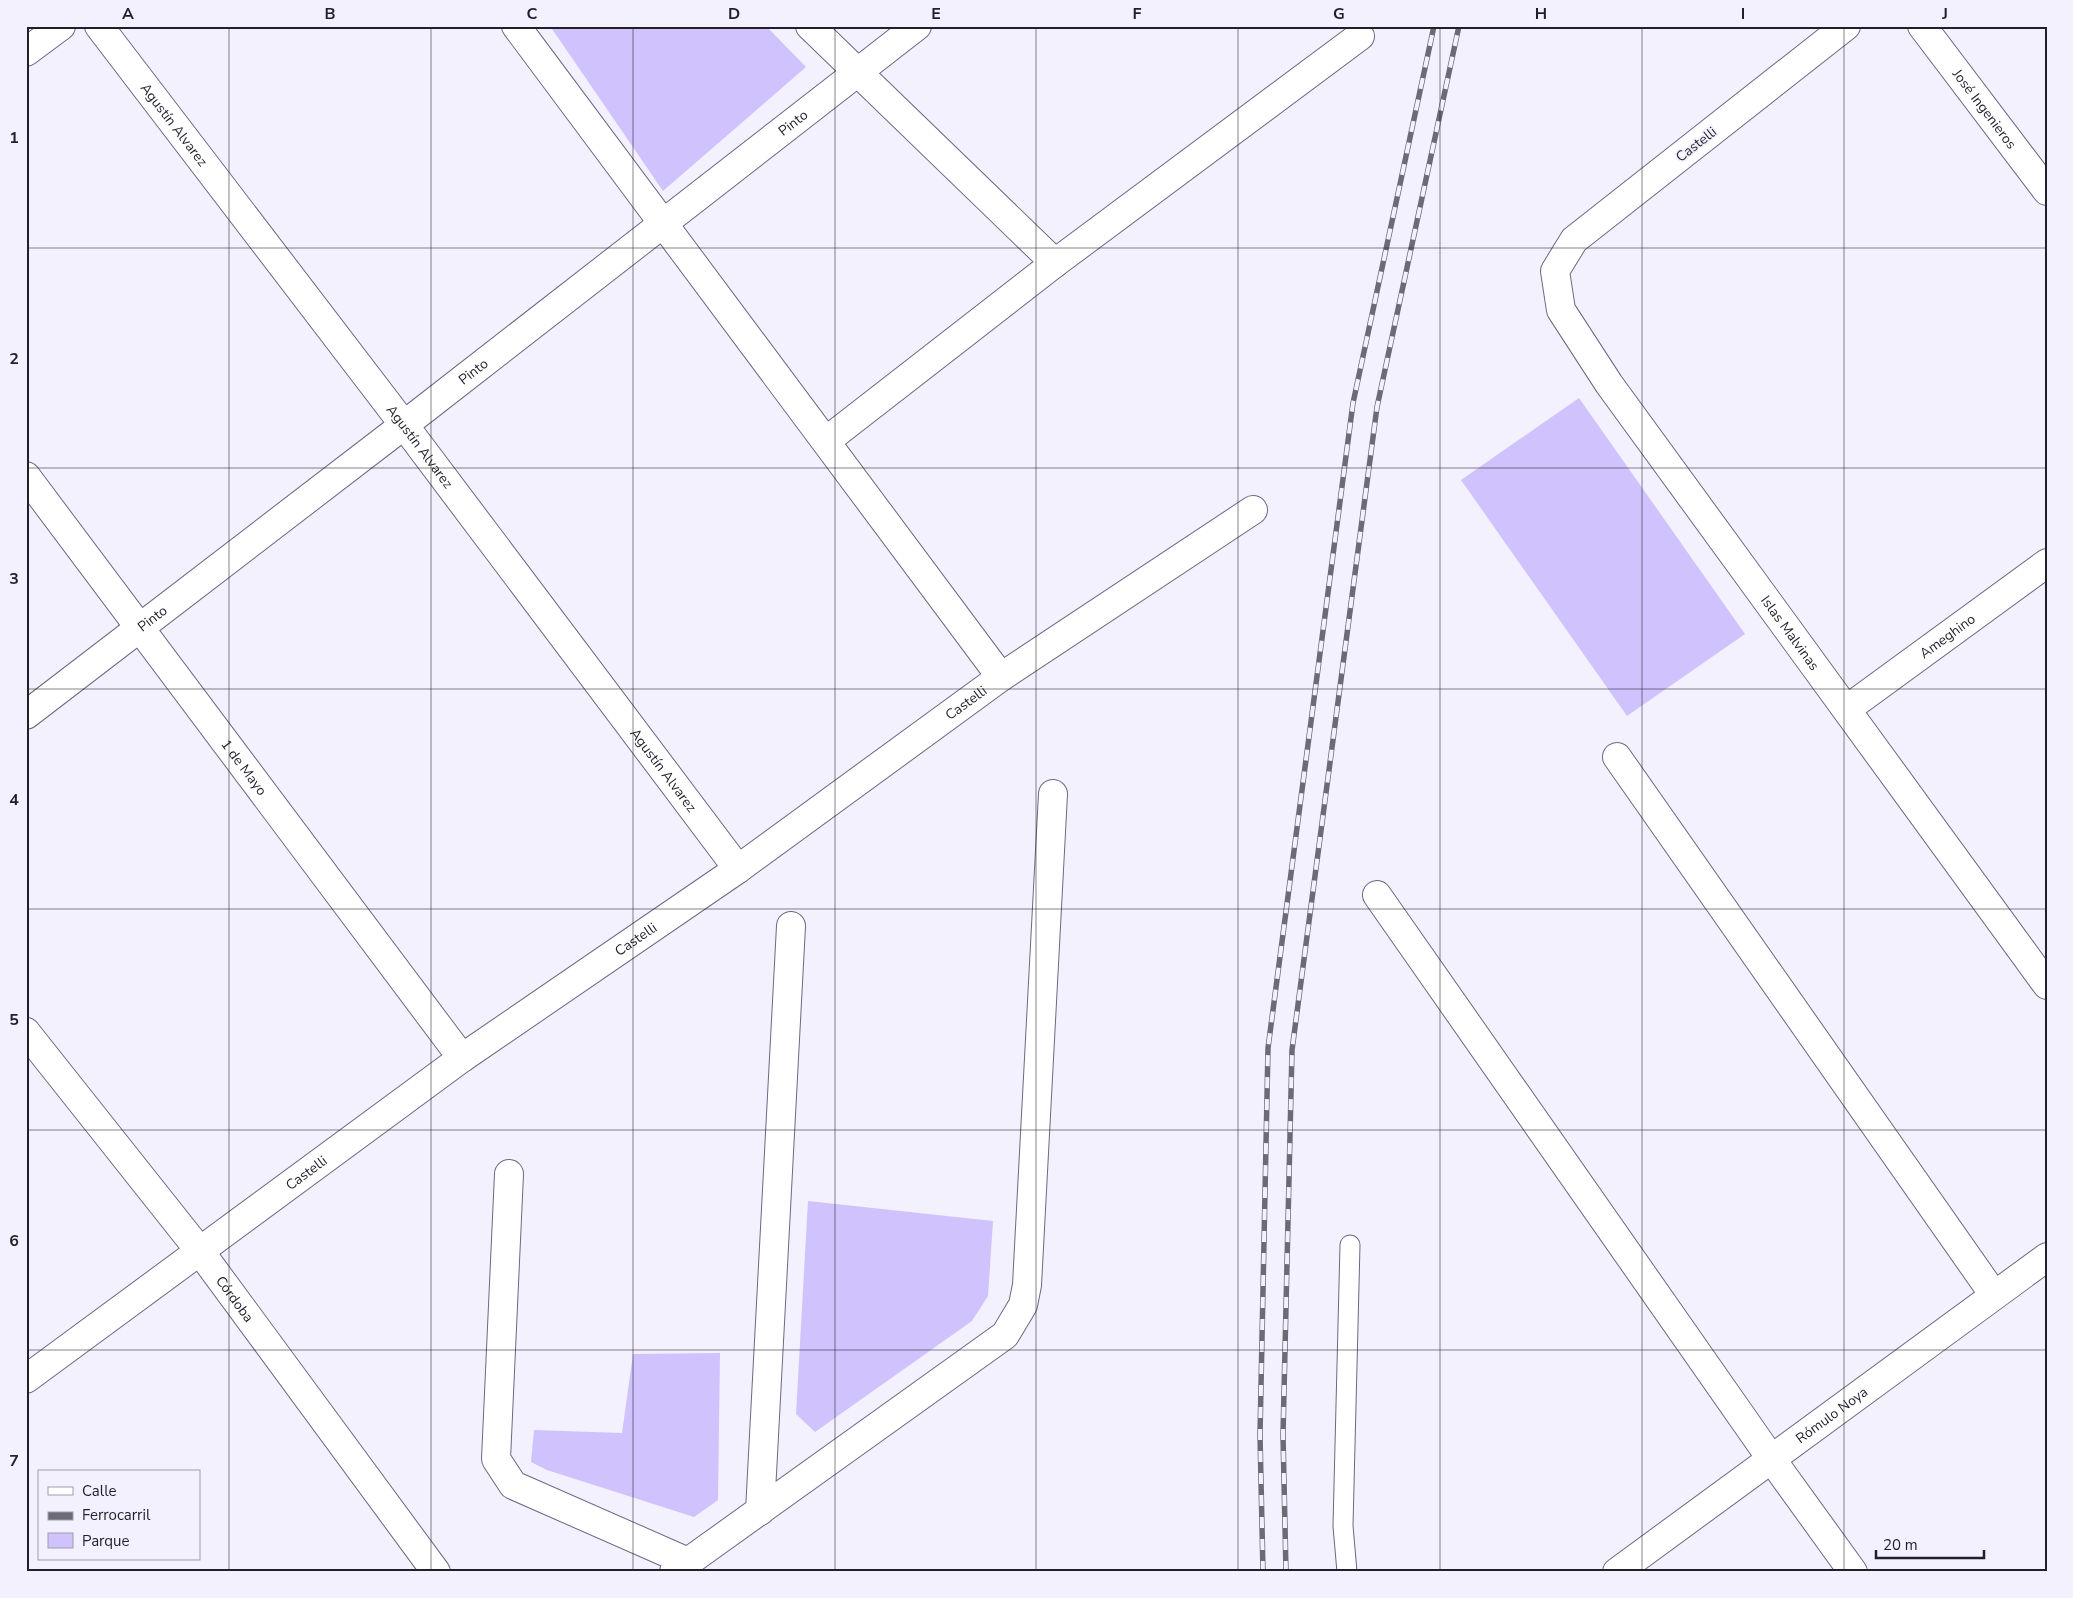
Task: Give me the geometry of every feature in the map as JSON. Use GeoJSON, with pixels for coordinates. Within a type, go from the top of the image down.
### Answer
{"type":"FeatureCollection","features":[{"type":"Feature","properties":{"kind":"street"},"geometry":{"type":"LineString","coordinates":[[26,52],[62,26]]}},
{"type":"Feature","properties":{"kind":"street","name":"Agustín Alvarez"},"geometry":{"type":"LineString","coordinates":[[99,26],[404,425],[738,869]]}},
{"type":"Feature","properties":{"kind":"street"},"geometry":{"type":"LineString","coordinates":[[516,26],[1001,677]]}},
{"type":"Feature","properties":{"kind":"street"},"geometry":{"type":"LineString","coordinates":[[810,26],[1055,263]]}},
{"type":"Feature","properties":{"kind":"street","name":"Pinto"},"geometry":{"type":"LineString","coordinates":[[26,715],[139,626],[404,425],[917,26]]}},
{"type":"Feature","properties":{"kind":"street","name":"Castelli"},"geometry":{"type":"LineString","coordinates":[[1555,271],[1574,240],[1846,26]]}},
{"type":"Feature","properties":{"kind":"street","name":"José Ingenieros"},"geometry":{"type":"LineString","coordinates":[[1922,26],[2047,191]]}},
{"type":"Feature","properties":{"kind":"street"},"geometry":{"type":"LineString","coordinates":[[826,441],[1055,263],[1360,36]]}},
{"type":"Feature","properties":{"kind":"street","name":"Islas Malvinas"},"geometry":{"type":"LineString","coordinates":[[1555,271],[1561,310],[1609,384],[2047,985]]}},
{"type":"Feature","properties":{"kind":"street","name":"1 de Mayo"},"geometry":{"type":"LineString","coordinates":[[26,476],[462,1058]]}},
{"type":"Feature","properties":{"kind":"street","name":"Castelli"},"geometry":{"type":"LineString","coordinates":[[26,1379],[462,1058],[738,869],[1001,677],[1253,510]]}},
{"type":"Feature","properties":{"kind":"street","name":"Ameghino"},"geometry":{"type":"LineString","coordinates":[[1847,709],[2047,563]]}},
{"type":"Feature","properties":{"kind":"street"},"geometry":{"type":"LineString","coordinates":[[1617,757],[1994,1295]]}},
{"type":"Feature","properties":{"kind":"street"},"geometry":{"type":"LineString","coordinates":[[509,1174],[496,1459],[512,1485],[681,1567],[1005,1335],[1023,1305],[1027,1285],[1052,794]]}},
{"type":"Feature","properties":{"kind":"street"},"geometry":{"type":"LineString","coordinates":[[1377,895],[1770,1458],[1854,1572]]}},
{"type":"Feature","properties":{"kind":"street"},"geometry":{"type":"LineString","coordinates":[[760,1511],[791,926]]}},
{"type":"Feature","properties":{"kind":"street","name":"Córdoba"},"geometry":{"type":"LineString","coordinates":[[26,1032],[199,1250],[436,1572]]}},
{"type":"Feature","properties":{"kind":"street","name":"Rómulo Noya"},"geometry":{"type":"LineString","coordinates":[[1616,1572],[2047,1257]]}},
{"type":"Feature","properties":{"kind":"lane"},"geometry":{"type":"LineString","coordinates":[[1347,1572],[1343,1526],[1350,1245]]}},
{"type":"Feature","properties":{"kind":"green space"},"geometry":{"type":"Polygon","coordinates":[[[550,26],[766,26],[806,67],[663,191],[550,26]]]}},
{"type":"Feature","properties":{"kind":"green space"},"geometry":{"type":"Polygon","coordinates":[[[1579,398],[1745,634],[1627,716],[1461,480],[1579,398]]]}},
{"type":"Feature","properties":{"kind":"green space"},"geometry":{"type":"Polygon","coordinates":[[[808,1201],[993,1221],[988,1296],[972,1321],[815,1432],[796,1414],[808,1201]]]}},
{"type":"Feature","properties":{"kind":"green space"},"geometry":{"type":"Polygon","coordinates":[[[720,1353],[718,1500],[694,1517],[547,1470],[531,1462],[534,1430],[622,1433],[633,1354],[720,1353]]]}},
{"type":"Feature","properties":{"kind":"railway"},"geometry":{"type":"LineString","coordinates":[[1263,1572],[1260,1435],[1268,1048],[1353,403],[1434,26]]}},
{"type":"Feature","properties":{"kind":"railway"},"geometry":{"type":"LineString","coordinates":[[1286,1572],[1283,1435],[1292,1050],[1377,407],[1459,26]]}}]}
